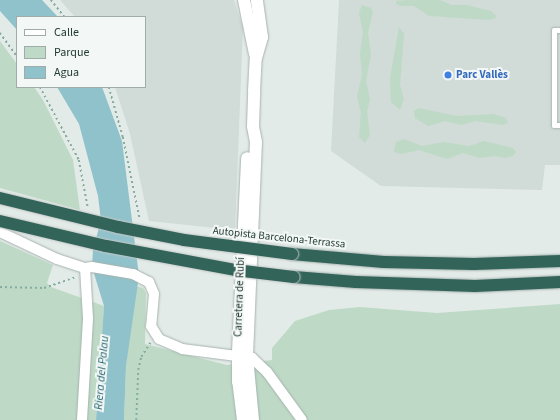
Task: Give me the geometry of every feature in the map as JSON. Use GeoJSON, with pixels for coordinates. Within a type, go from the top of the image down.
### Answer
{"type":"FeatureCollection","features":[{"type":"Feature","properties":{"kind":"highway","name":"Autopista Barcelona-Terrassa"},"geometry":{"type":"LineString","coordinates":[[0,198],[118,227],[184,240],[292,254],[399,262],[474,264],[560,261]]}},
{"type":"Feature","properties":{"kind":"highway"},"geometry":{"type":"LineString","coordinates":[[0,222],[121,249],[235,270],[294,277],[356,282],[475,286],[560,282]]}},
{"type":"Feature","properties":{"kind":"main road","name":"Carretera de Rubí"},"geometry":{"type":"LineString","coordinates":[[244,0],[256,58]]}},
{"type":"Feature","properties":{"kind":"main road","name":"Carretera de Rubí"},"geometry":{"type":"LineString","coordinates":[[242,356],[248,148],[253,126],[256,58],[262,37],[256,0]]}},
{"type":"Feature","properties":{"kind":"main road","name":"Carretera de Rubí"},"geometry":{"type":"LineString","coordinates":[[243,420],[238,382],[243,350],[245,309],[249,293],[256,142],[253,126]]}},
{"type":"Feature","properties":{"kind":"main road"},"geometry":{"type":"LineString","coordinates":[[242,356],[245,390],[249,400],[253,420]]}},
{"type":"Feature","properties":{"kind":"street"},"geometry":{"type":"LineString","coordinates":[[0,232],[86,271],[100,268],[133,274],[149,282],[154,294],[150,317],[155,335],[164,343],[182,349],[242,356],[260,363],[302,420]]}},
{"type":"Feature","properties":{"kind":"street"},"geometry":{"type":"LineString","coordinates":[[82,420],[88,322],[86,271]]}},
{"type":"Feature","properties":{"kind":"lane"},"geometry":{"type":"LineString","coordinates":[[560,30],[554,30],[554,125],[560,125]]}},
{"type":"Feature","properties":{"kind":"path"},"geometry":{"type":"LineString","coordinates":[[50,0],[64,16]]}},
{"type":"Feature","properties":{"kind":"path"},"geometry":{"type":"LineString","coordinates":[[0,33],[16,55]]}},
{"type":"Feature","properties":{"kind":"path"},"geometry":{"type":"LineString","coordinates":[[41,88],[79,160],[88,208],[87,216]]}},
{"type":"Feature","properties":{"kind":"path"},"geometry":{"type":"LineString","coordinates":[[109,88],[123,137],[141,222]]}},
{"type":"Feature","properties":{"kind":"path"},"geometry":{"type":"LineString","coordinates":[[0,287],[44,288],[86,271]]}},
{"type":"Feature","properties":{"kind":"path"},"geometry":{"type":"LineString","coordinates":[[136,420],[138,370],[141,358],[155,335]]}},
{"type":"Feature","properties":{"kind":"shaded area"},"geometry":{"type":"Polygon","coordinates":[[[60,0],[234,0],[243,28],[235,230],[149,221],[130,134],[115,88],[146,88],[146,16],[74,16],[60,0]]]}},
{"type":"Feature","properties":{"kind":"shaded area","name":"Parc Vallès"},"geometry":{"type":"Polygon","coordinates":[[[339,0],[560,0],[560,165],[545,165],[542,190],[381,186],[331,151],[339,0]]]}},
{"type":"Feature","properties":{"kind":"green space"},"geometry":{"type":"Polygon","coordinates":[[[440,0],[452,5],[466,5],[491,11],[497,17],[490,20],[429,16],[414,6],[400,6],[396,4],[396,1],[440,0]]]}},
{"type":"Feature","properties":{"kind":"green space"},"geometry":{"type":"Polygon","coordinates":[[[362,5],[371,8],[373,13],[368,32],[371,55],[366,81],[370,99],[367,112],[370,135],[365,143],[359,137],[361,113],[357,97],[362,75],[360,53],[363,32],[359,13],[362,5]]]}},
{"type":"Feature","properties":{"kind":"green space"},"geometry":{"type":"Polygon","coordinates":[[[399,27],[404,34],[400,85],[404,99],[400,110],[391,102],[390,78],[399,27]]]}},
{"type":"Feature","properties":{"kind":"green space"},"geometry":{"type":"Polygon","coordinates":[[[0,41],[16,63],[16,88],[35,88],[43,100],[73,160],[80,210],[0,188],[0,41]]]}},
{"type":"Feature","properties":{"kind":"green space"},"geometry":{"type":"Polygon","coordinates":[[[419,108],[457,116],[493,114],[506,118],[508,123],[503,125],[475,121],[462,125],[445,121],[428,126],[415,118],[414,111],[419,108]]]}},
{"type":"Feature","properties":{"kind":"green space"},"geometry":{"type":"Polygon","coordinates":[[[404,139],[422,146],[444,142],[469,146],[484,141],[513,148],[516,152],[513,156],[505,158],[495,156],[480,158],[463,153],[447,159],[419,150],[402,154],[394,152],[396,142],[404,139]]]}},
{"type":"Feature","properties":{"kind":"green space"},"geometry":{"type":"Polygon","coordinates":[[[0,241],[53,265],[47,283],[51,287],[104,306],[96,420],[0,420],[0,241]]]}},
{"type":"Feature","properties":{"kind":"green space"},"geometry":{"type":"Polygon","coordinates":[[[135,286],[143,288],[146,293],[145,344],[227,365],[272,360],[272,348],[295,321],[329,310],[360,307],[437,313],[560,304],[560,420],[124,420],[126,366],[135,286]]]}},
{"type":"Feature","properties":{"kind":"water"},"geometry":{"type":"Polygon","coordinates":[[[0,0],[42,0],[57,16],[16,16],[16,29],[0,11],[0,0]]]}},
{"type":"Feature","properties":{"kind":"water","name":"Riera del Palau"},"geometry":{"type":"Polygon","coordinates":[[[58,88],[102,88],[122,141],[139,276],[126,366],[124,420],[96,420],[104,306],[92,267],[93,249],[101,221],[98,196],[79,124],[58,88]]]}},
{"type":"Feature","properties":{"kind":"place","name":"Parc Vallès"},"geometry":{"type":"Point","coordinates":[448,75]}}]}
